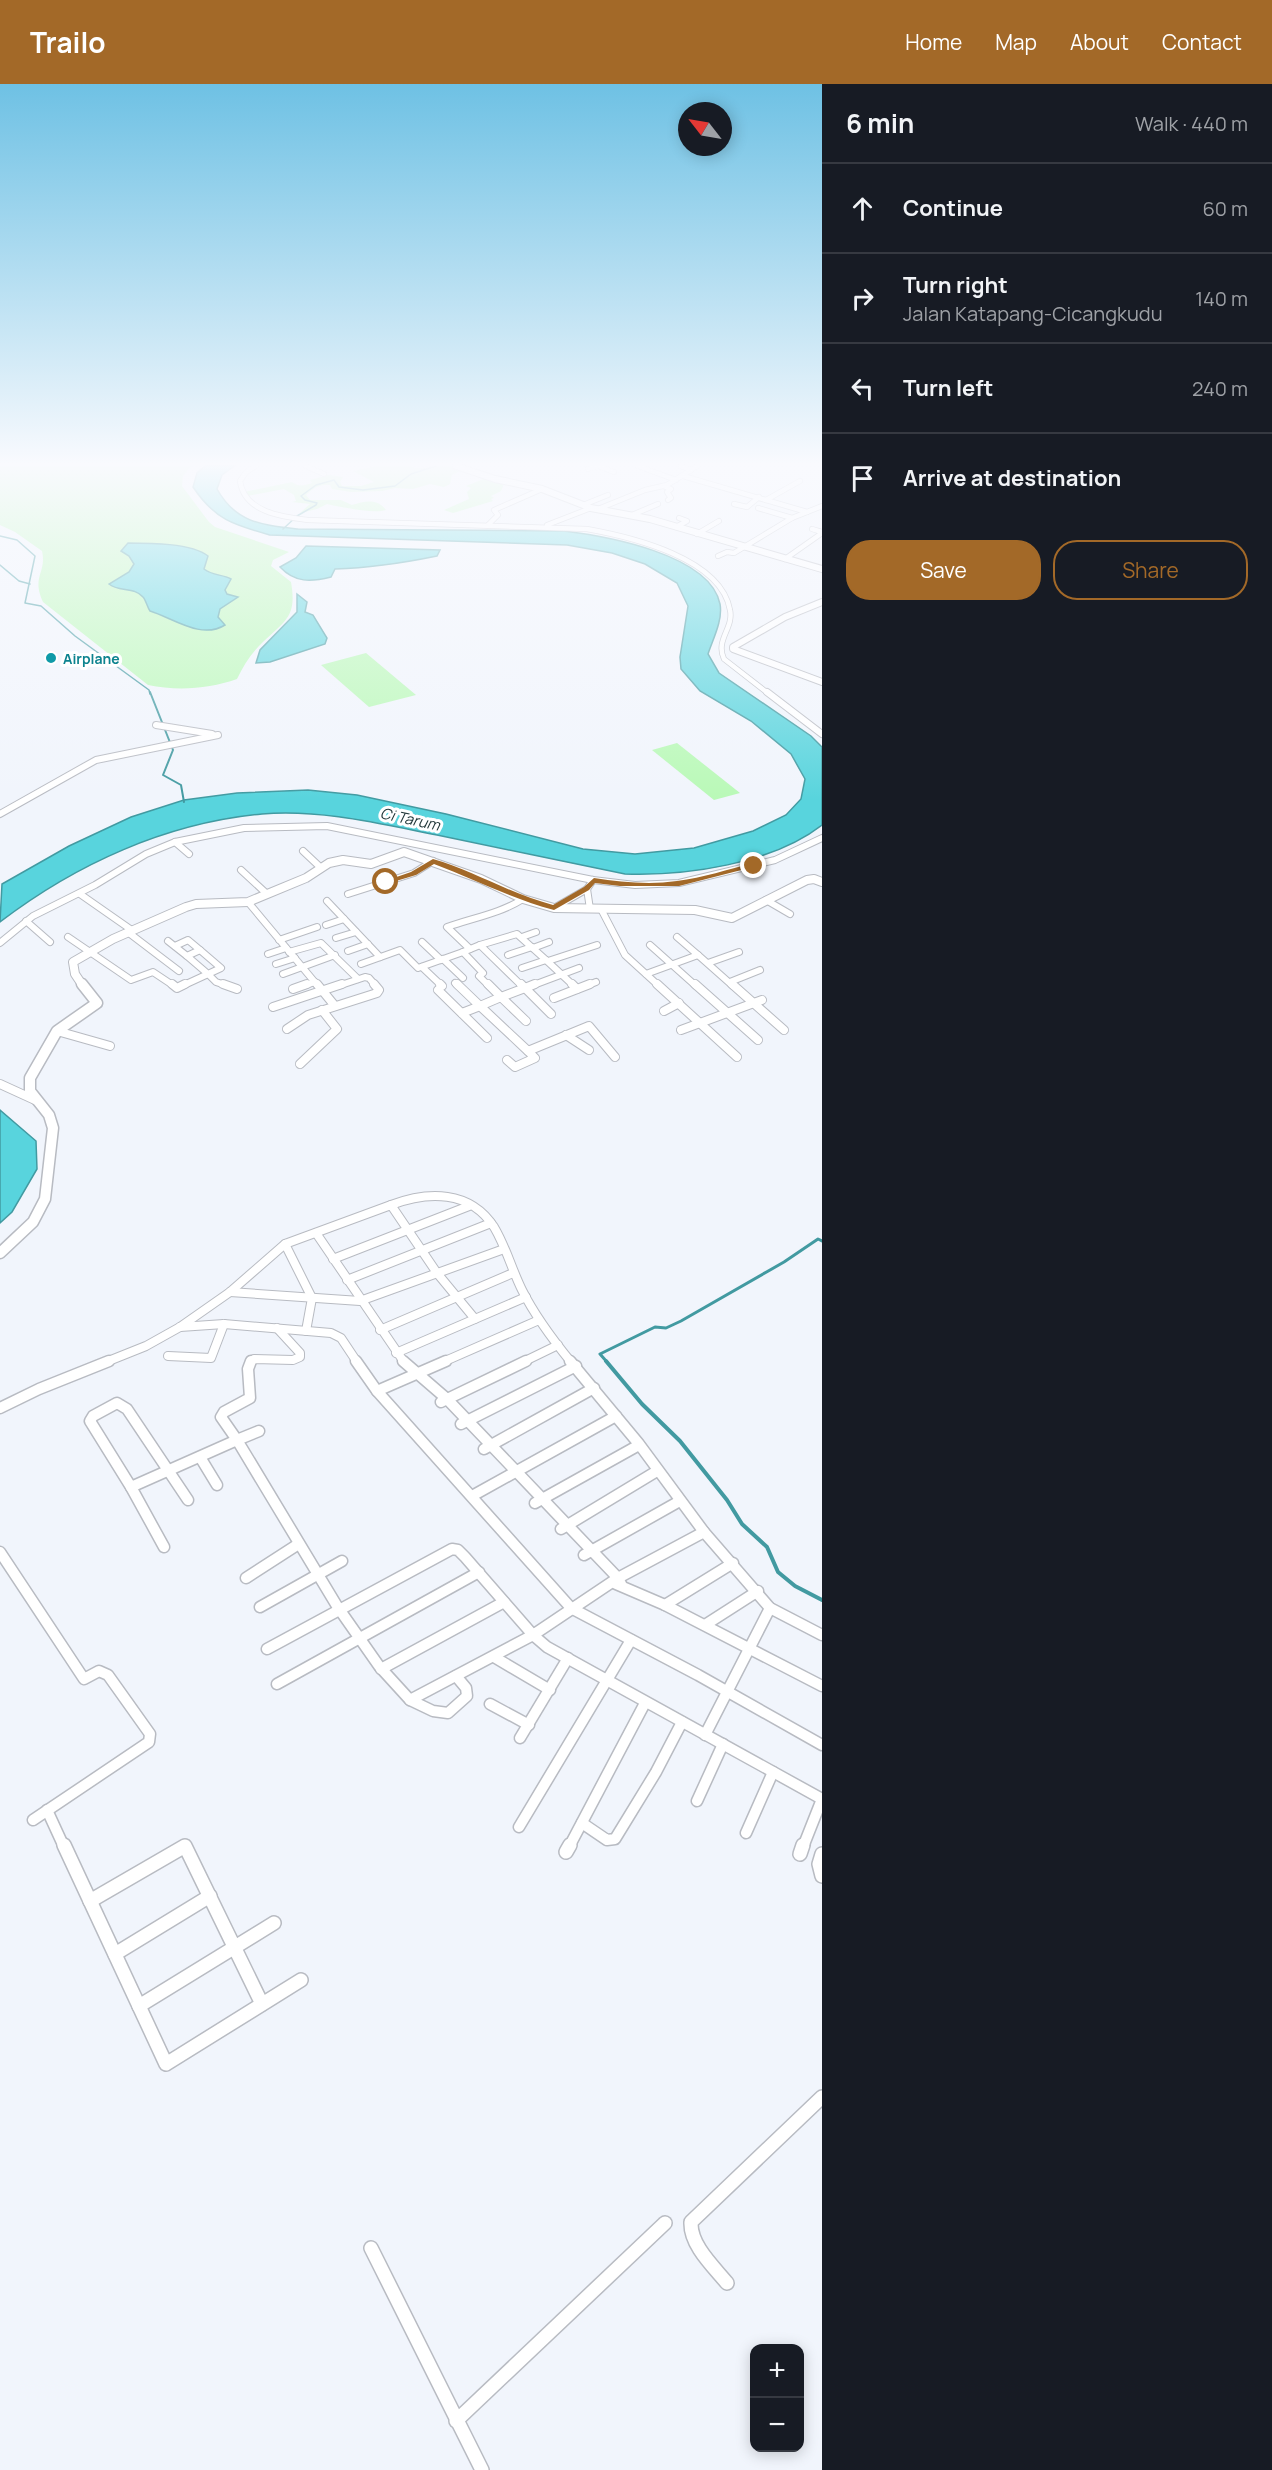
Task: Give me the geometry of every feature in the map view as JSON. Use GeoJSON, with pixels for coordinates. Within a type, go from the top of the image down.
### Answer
{"type":"FeatureCollection","features":[{"type":"Feature","properties":{"kind":"street"},"geometry":{"type":"LineString","coordinates":[[709,577],[728,600],[731,614],[720,651],[728,664],[822,734]]}},
{"type":"Feature","properties":{"kind":"street"},"geometry":{"type":"LineString","coordinates":[[733,649],[735,644],[785,617],[821,602]]}},
{"type":"Feature","properties":{"kind":"street"},"geometry":{"type":"LineString","coordinates":[[720,651],[733,649],[822,682]]}},
{"type":"Feature","properties":{"kind":"street"},"geometry":{"type":"LineString","coordinates":[[0,813],[96,760],[218,735],[156,725]]}},
{"type":"Feature","properties":{"kind":"street"},"geometry":{"type":"LineString","coordinates":[[0,943],[26,921],[80,894],[146,854],[175,842],[233,829],[315,825],[339,827],[594,880],[636,885],[679,883],[775,860],[822,837]]}},
{"type":"Feature","properties":{"kind":"street"},"geometry":{"type":"LineString","coordinates":[[175,842],[189,854]]}},
{"type":"Feature","properties":{"kind":"street"},"geometry":{"type":"LineString","coordinates":[[0,1253],[38,1217],[43,1209],[53,1128],[49,1115],[30,1091],[30,1078],[57,1031],[97,1005],[97,1000],[83,986],[72,969],[73,962],[89,951],[189,906],[238,905],[306,878],[320,867],[339,860],[371,864],[404,852],[413,843]]}},
{"type":"Feature","properties":{"kind":"street"},"geometry":{"type":"LineString","coordinates":[[303,851],[320,867]]}},
{"type":"Feature","properties":{"kind":"street"},"geometry":{"type":"LineString","coordinates":[[404,852],[481,879],[523,899],[554,908],[695,910],[732,918],[807,880],[814,879],[822,882]]}},
{"type":"Feature","properties":{"kind":"street"},"geometry":{"type":"LineString","coordinates":[[348,894],[414,873],[433,861]]}},
{"type":"Feature","properties":{"kind":"street"},"geometry":{"type":"LineString","coordinates":[[241,870],[267,894]]}},
{"type":"Feature","properties":{"kind":"street"},"geometry":{"type":"LineString","coordinates":[[554,908],[586,889],[594,880]]}},
{"type":"Feature","properties":{"kind":"street"},"geometry":{"type":"LineString","coordinates":[[586,889],[590,909]]}},
{"type":"Feature","properties":{"kind":"street"},"geometry":{"type":"LineString","coordinates":[[80,894],[179,971]]}},
{"type":"Feature","properties":{"kind":"street"},"geometry":{"type":"LineString","coordinates":[[470,949],[447,927],[495,910],[508,909],[523,899]]}},
{"type":"Feature","properties":{"kind":"street"},"geometry":{"type":"LineString","coordinates":[[766,900],[790,914]]}},
{"type":"Feature","properties":{"kind":"street"},"geometry":{"type":"LineString","coordinates":[[327,901],[380,957]]}},
{"type":"Feature","properties":{"kind":"street"},"geometry":{"type":"LineString","coordinates":[[248,902],[335,1006]]}},
{"type":"Feature","properties":{"kind":"street"},"geometry":{"type":"LineString","coordinates":[[601,909],[621,950],[737,1057]]}},
{"type":"Feature","properties":{"kind":"street"},"geometry":{"type":"LineString","coordinates":[[326,925],[344,919]]}},
{"type":"Feature","properties":{"kind":"street"},"geometry":{"type":"LineString","coordinates":[[26,921],[50,942]]}},
{"type":"Feature","properties":{"kind":"street"},"geometry":{"type":"LineString","coordinates":[[279,940],[317,927]]}},
{"type":"Feature","properties":{"kind":"street"},"geometry":{"type":"LineString","coordinates":[[336,938],[356,932]]}},
{"type":"Feature","properties":{"kind":"street"},"geometry":{"type":"LineString","coordinates":[[522,937],[536,932]]}},
{"type":"Feature","properties":{"kind":"street"},"geometry":{"type":"LineString","coordinates":[[361,964],[400,950],[418,968],[516,933],[577,988]]}},
{"type":"Feature","properties":{"kind":"street"},"geometry":{"type":"LineString","coordinates":[[68,937],[131,980],[155,973],[177,988],[221,968],[188,940],[175,946]]}},
{"type":"Feature","properties":{"kind":"street"},"geometry":{"type":"LineString","coordinates":[[677,937],[784,1030]]}},
{"type":"Feature","properties":{"kind":"street"},"geometry":{"type":"LineString","coordinates":[[168,941],[216,982],[237,989]]}},
{"type":"Feature","properties":{"kind":"street"},"geometry":{"type":"LineString","coordinates":[[268,954],[321,942],[358,980]]}},
{"type":"Feature","properties":{"kind":"street"},"geometry":{"type":"LineString","coordinates":[[422,942],[463,978]]}},
{"type":"Feature","properties":{"kind":"street"},"geometry":{"type":"LineString","coordinates":[[508,955],[549,942]]}},
{"type":"Feature","properties":{"kind":"street"},"geometry":{"type":"LineString","coordinates":[[348,951],[368,944]]}},
{"type":"Feature","properties":{"kind":"street"},"geometry":{"type":"LineString","coordinates":[[480,945],[551,1014]]}},
{"type":"Feature","properties":{"kind":"street"},"geometry":{"type":"LineString","coordinates":[[522,968],[597,945]]}},
{"type":"Feature","properties":{"kind":"street"},"geometry":{"type":"LineString","coordinates":[[650,945],[758,1040]]}},
{"type":"Feature","properties":{"kind":"street"},"geometry":{"type":"LineString","coordinates":[[187,956],[200,950]]}},
{"type":"Feature","properties":{"kind":"street"},"geometry":{"type":"LineString","coordinates":[[463,952],[483,972],[479,976],[526,1021]]}},
{"type":"Feature","properties":{"kind":"street"},"geometry":{"type":"LineString","coordinates":[[708,963],[739,952]]}},
{"type":"Feature","properties":{"kind":"street"},"geometry":{"type":"LineString","coordinates":[[283,974],[334,955]]}},
{"type":"Feature","properties":{"kind":"street"},"geometry":{"type":"LineString","coordinates":[[646,974],[698,955]]}},
{"type":"Feature","properties":{"kind":"street"},"geometry":{"type":"LineString","coordinates":[[276,964],[295,958]]}},
{"type":"Feature","properties":{"kind":"street"},"geometry":{"type":"LineString","coordinates":[[200,967],[213,961]]}},
{"type":"Feature","properties":{"kind":"street"},"geometry":{"type":"LineString","coordinates":[[422,967],[487,1038]]}},
{"type":"Feature","properties":{"kind":"street"},"geometry":{"type":"LineString","coordinates":[[462,1013],[579,968]]}},
{"type":"Feature","properties":{"kind":"street"},"geometry":{"type":"LineString","coordinates":[[730,982],[760,970]]}},
{"type":"Feature","properties":{"kind":"street"},"geometry":{"type":"LineString","coordinates":[[273,1007],[322,990],[368,978],[380,991],[306,1016],[287,1029]]}},
{"type":"Feature","properties":{"kind":"street"},"geometry":{"type":"LineString","coordinates":[[293,989],[315,982]]}},
{"type":"Feature","properties":{"kind":"street"},"geometry":{"type":"LineString","coordinates":[[554,998],[596,982]]}},
{"type":"Feature","properties":{"kind":"street"},"geometry":{"type":"LineString","coordinates":[[455,983],[535,1058],[515,1067],[507,1060]]}},
{"type":"Feature","properties":{"kind":"street"},"geometry":{"type":"LineString","coordinates":[[681,1030],[762,1000]]}},
{"type":"Feature","properties":{"kind":"street"},"geometry":{"type":"LineString","coordinates":[[664,1011],[679,1003]]}},
{"type":"Feature","properties":{"kind":"street"},"geometry":{"type":"LineString","coordinates":[[300,1064],[337,1029],[322,1010]]}},
{"type":"Feature","properties":{"kind":"street"},"geometry":{"type":"LineString","coordinates":[[528,1051],[589,1026],[615,1057]]}},
{"type":"Feature","properties":{"kind":"street"},"geometry":{"type":"LineString","coordinates":[[57,1031],[110,1046]]}},
{"type":"Feature","properties":{"kind":"street"},"geometry":{"type":"LineString","coordinates":[[566,1035],[589,1050]]}},
{"type":"Feature","properties":{"kind":"street"},"geometry":{"type":"LineString","coordinates":[[0,1084],[35,1100]]}},
{"type":"Feature","properties":{"kind":"street"},"geometry":{"type":"LineString","coordinates":[[0,1408],[48,1385],[146,1346],[180,1327],[230,1292],[285,1244],[418,1194],[434,1192],[469,1206],[480,1212],[491,1223],[513,1273],[539,1320],[639,1444],[678,1502],[758,1591],[770,1608],[822,1635]]}},
{"type":"Feature","properties":{"kind":"street"},"geometry":{"type":"LineString","coordinates":[[391,1205],[437,1273],[475,1319]]}},
{"type":"Feature","properties":{"kind":"street"},"geometry":{"type":"LineString","coordinates":[[333,1259],[407,1228],[469,1206]]}},
{"type":"Feature","properties":{"kind":"street"},"geometry":{"type":"LineString","coordinates":[[347,1280],[491,1223]]}},
{"type":"Feature","properties":{"kind":"street"},"geometry":{"type":"LineString","coordinates":[[316,1233],[396,1353],[487,1447],[516,1472],[539,1502],[617,1582],[750,1647],[822,1686]]}},
{"type":"Feature","properties":{"kind":"street"},"geometry":{"type":"LineString","coordinates":[[285,1244],[312,1298],[306,1331]]}},
{"type":"Feature","properties":{"kind":"street"},"geometry":{"type":"LineString","coordinates":[[230,1292],[360,1300],[504,1249]]}},
{"type":"Feature","properties":{"kind":"street"},"geometry":{"type":"LineString","coordinates":[[380,1330],[457,1299],[513,1273]]}},
{"type":"Feature","properties":{"kind":"street"},"geometry":{"type":"LineString","coordinates":[[396,1353],[526,1297]]}},
{"type":"Feature","properties":{"kind":"street"},"geometry":{"type":"LineString","coordinates":[[377,1390],[539,1320]]}},
{"type":"Feature","properties":{"kind":"street"},"geometry":{"type":"LineString","coordinates":[[180,1327],[224,1324],[331,1333],[341,1338],[377,1390],[571,1608],[822,1745]]}},
{"type":"Feature","properties":{"kind":"street"},"geometry":{"type":"LineString","coordinates":[[168,1356],[211,1358],[215,1353],[224,1324]]}},
{"type":"Feature","properties":{"kind":"street"},"geometry":{"type":"LineString","coordinates":[[277,1328],[300,1353],[300,1357],[293,1360],[251,1361],[248,1369],[250,1398],[224,1412],[221,1416],[297,1545],[381,1669],[399,1690],[411,1700],[433,1711],[448,1713],[467,1696],[466,1688],[456,1676]]}},
{"type":"Feature","properties":{"kind":"street"},"geometry":{"type":"LineString","coordinates":[[444,1400],[558,1345]]}},
{"type":"Feature","properties":{"kind":"street"},"geometry":{"type":"LineString","coordinates":[[464,1422],[576,1366]]}},
{"type":"Feature","properties":{"kind":"street"},"geometry":{"type":"LineString","coordinates":[[487,1447],[594,1388]]}},
{"type":"Feature","properties":{"kind":"street"},"geometry":{"type":"LineString","coordinates":[[164,1547],[131,1487],[90,1421],[93,1416],[117,1403],[127,1409],[188,1500]]}},
{"type":"Feature","properties":{"kind":"street"},"geometry":{"type":"LineString","coordinates":[[472,1496],[616,1416]]}},
{"type":"Feature","properties":{"kind":"street"},"geometry":{"type":"LineString","coordinates":[[131,1487],[259,1431]]}},
{"type":"Feature","properties":{"kind":"street"},"geometry":{"type":"LineString","coordinates":[[539,1502],[639,1444]]}},
{"type":"Feature","properties":{"kind":"street"},"geometry":{"type":"LineString","coordinates":[[200,1457],[217,1485]]}},
{"type":"Feature","properties":{"kind":"street"},"geometry":{"type":"LineString","coordinates":[[564,1528],[657,1471]]}},
{"type":"Feature","properties":{"kind":"street"},"geometry":{"type":"LineString","coordinates":[[587,1553],[678,1502]]}},
{"type":"Feature","properties":{"kind":"street"},"geometry":{"type":"LineString","coordinates":[[411,1700],[494,1657],[532,1635],[571,1608],[704,1532]]}},
{"type":"Feature","properties":{"kind":"street"},"geometry":{"type":"LineString","coordinates":[[246,1578],[297,1545]]}},
{"type":"Feature","properties":{"kind":"street"},"geometry":{"type":"LineString","coordinates":[[267,1649],[452,1549],[458,1550],[539,1641],[822,1800],[800,1854]]}},
{"type":"Feature","properties":{"kind":"street"},"geometry":{"type":"LineString","coordinates":[[0,1552],[84,1679],[99,1671],[108,1675],[150,1734],[149,1742],[33,1820]]}},
{"type":"Feature","properties":{"kind":"street"},"geometry":{"type":"LineString","coordinates":[[260,1606],[342,1561]]}},
{"type":"Feature","properties":{"kind":"street"},"geometry":{"type":"LineString","coordinates":[[665,1605],[733,1563]]}},
{"type":"Feature","properties":{"kind":"street"},"geometry":{"type":"LineString","coordinates":[[277,1684],[479,1572]]}},
{"type":"Feature","properties":{"kind":"street"},"geometry":{"type":"LineString","coordinates":[[705,1625],[758,1591]]}},
{"type":"Feature","properties":{"kind":"street"},"geometry":{"type":"LineString","coordinates":[[381,1669],[504,1602]]}},
{"type":"Feature","properties":{"kind":"street"},"geometry":{"type":"LineString","coordinates":[[705,1735],[770,1608]]}},
{"type":"Feature","properties":{"kind":"street"},"geometry":{"type":"LineString","coordinates":[[519,1827],[631,1640]]}},
{"type":"Feature","properties":{"kind":"street"},"geometry":{"type":"LineString","coordinates":[[494,1657],[550,1690]]}},
{"type":"Feature","properties":{"kind":"street"},"geometry":{"type":"LineString","coordinates":[[520,1738],[568,1658]]}},
{"type":"Feature","properties":{"kind":"street"},"geometry":{"type":"LineString","coordinates":[[566,1852],[645,1702]]}},
{"type":"Feature","properties":{"kind":"street"},"geometry":{"type":"LineString","coordinates":[[490,1704],[529,1725]]}},
{"type":"Feature","properties":{"kind":"street"},"geometry":{"type":"LineString","coordinates":[[582,1823],[607,1839],[615,1839],[656,1772],[682,1722]]}},
{"type":"Feature","properties":{"kind":"street"},"geometry":{"type":"LineString","coordinates":[[697,1800],[723,1744]]}},
{"type":"Feature","properties":{"kind":"street"},"geometry":{"type":"LineString","coordinates":[[746,1833],[773,1772]]}},
{"type":"Feature","properties":{"kind":"street"},"geometry":{"type":"LineString","coordinates":[[47,1810],[166,2064],[301,1980]]}},
{"type":"Feature","properties":{"kind":"street"},"geometry":{"type":"LineString","coordinates":[[90,1901],[185,1846],[262,2004]]}},
{"type":"Feature","properties":{"kind":"street"},"geometry":{"type":"LineString","coordinates":[[822,1854],[819,1864],[822,1876]]}},
{"type":"Feature","properties":{"kind":"street"},"geometry":{"type":"LineString","coordinates":[[115,1954],[210,1896]]}},
{"type":"Feature","properties":{"kind":"street"},"geometry":{"type":"LineString","coordinates":[[139,2006],[274,1923]]}},
{"type":"Feature","properties":{"kind":"street"},"geometry":{"type":"LineString","coordinates":[[727,2283],[693,2237],[691,2222],[822,2097]]}},
{"type":"Feature","properties":{"kind":"street"},"geometry":{"type":"LineString","coordinates":[[456,2421],[664,2223]]}},
{"type":"Feature","properties":{"kind":"street"},"geometry":{"type":"LineString","coordinates":[[371,2248],[482,2470]]}},
{"type":"Feature","properties":{"kind":"green space"},"geometry":{"type":"Polygon","coordinates":[[[40,577],[285,577],[291,582],[292,603],[284,622],[252,654],[237,679],[193,688],[170,688],[148,685],[43,602],[38,586],[40,577]]]}},
{"type":"Feature","properties":{"kind":"green space"},"geometry":{"type":"Polygon","coordinates":[[[366,653],[416,695],[369,707],[321,665],[366,653]]]}},
{"type":"Feature","properties":{"kind":"green space"},"geometry":{"type":"Polygon","coordinates":[[[677,743],[740,793],[714,800],[652,750],[677,743]]]}},
{"type":"Feature","properties":{"kind":"water"},"geometry":{"type":"Polygon","coordinates":[[[120,577],[227,577],[231,579],[225,590],[227,594],[238,597],[220,609],[218,617],[225,625],[206,630],[187,626],[150,611],[140,594],[109,584],[120,577]]]}},
{"type":"Feature","properties":{"kind":"water"},"geometry":{"type":"Polygon","coordinates":[[[294,577],[329,577],[317,580],[294,577]]]}},
{"type":"Feature","properties":{"kind":"water","name":"Ci Tarum"},"geometry":{"type":"Polygon","coordinates":[[[667,577],[702,577],[712,587],[720,604],[719,623],[708,654],[719,673],[811,736],[822,747],[822,825],[802,838],[779,849],[728,865],[674,873],[625,874],[350,818],[284,813],[262,814],[191,827],[124,850],[60,882],[0,922],[2,884],[69,846],[131,817],[184,800],[237,793],[308,790],[357,795],[446,814],[583,849],[635,854],[694,848],[753,831],[786,815],[801,799],[805,779],[791,754],[751,721],[700,691],[681,669],[680,657],[688,606],[677,583],[667,577]]]}},
{"type":"Feature","properties":{"kind":"water"},"geometry":{"type":"Polygon","coordinates":[[[297,594],[307,602],[305,612],[313,615],[327,638],[325,644],[270,662],[256,663],[260,650],[297,612],[297,594]]]}},
{"type":"Feature","properties":{"kind":"water"},"geometry":{"type":"Polygon","coordinates":[[[0,1110],[36,1141],[37,1169],[12,1212],[0,1223],[0,1110]]]}},
{"type":"Feature","properties":{"kind":"waterway"},"geometry":{"type":"LineString","coordinates":[[15,577],[29,584]]}},
{"type":"Feature","properties":{"kind":"waterway"},"geometry":{"type":"LineString","coordinates":[[29,584],[30,577]]}},
{"type":"Feature","properties":{"kind":"waterway"},"geometry":{"type":"LineString","coordinates":[[29,584],[25,603],[41,606],[75,636],[149,690],[150,694]]}},
{"type":"Feature","properties":{"kind":"waterway"},"geometry":{"type":"LineString","coordinates":[[150,692],[173,750],[163,775],[181,785],[184,802]]}},
{"type":"Feature","properties":{"kind":"waterway"},"geometry":{"type":"LineString","coordinates":[[607,1362],[600,1354],[655,1327],[666,1328],[681,1321],[784,1262],[818,1239],[822,1241]]}},
{"type":"Feature","properties":{"kind":"waterway"},"geometry":{"type":"LineString","coordinates":[[606,1361],[642,1404],[680,1441],[727,1500],[742,1524],[767,1547],[778,1572],[795,1586],[822,1600]]}},
{"type":"Feature","properties":{"kind":"place","name":"Airplane"},"geometry":{"type":"Point","coordinates":[51,658]}},
{"type":"Feature","properties":{"kind":"route"},"geometry":{"type":"LineString","coordinates":[[386,882],[414,873],[433,861],[481,879],[523,899],[554,908],[586,889],[594,880],[620,884],[660,885],[679,883],[754,866]]}}]}
